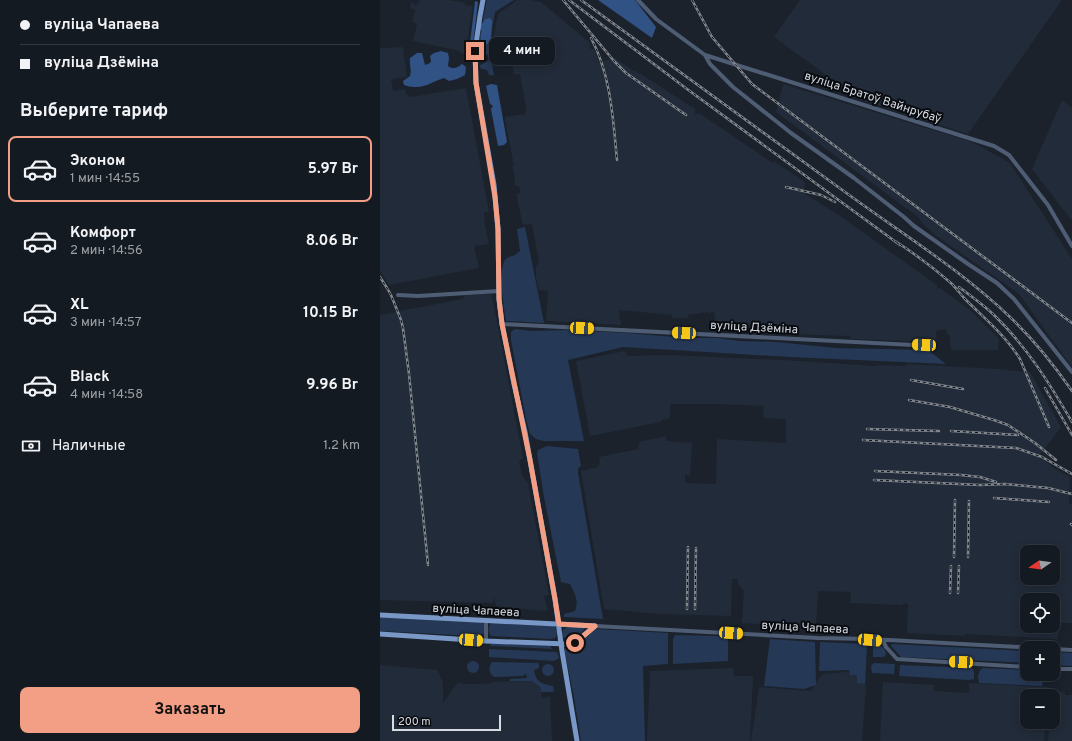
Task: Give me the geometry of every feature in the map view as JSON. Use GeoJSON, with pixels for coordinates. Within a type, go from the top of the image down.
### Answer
{"type":"FeatureCollection","features":[{"type":"Feature","properties":{"kind":"main road"},"geometry":{"type":"LineString","coordinates":[[483,0],[475,51],[476,83],[494,191],[498,229],[498,291],[502,324],[526,439],[555,599],[577,741]]}},
{"type":"Feature","properties":{"kind":"main road","name":"вуліца Чапаева"},"geometry":{"type":"LineString","coordinates":[[380,615],[595,626]]}},
{"type":"Feature","properties":{"kind":"main road"},"geometry":{"type":"LineString","coordinates":[[380,634],[561,644],[575,643],[595,626]]}},
{"type":"Feature","properties":{"kind":"street","name":"вуліца Братоў Вайнрубаў"},"geometry":{"type":"LineString","coordinates":[[638,0],[656,19],[705,54],[994,146],[1009,155],[1048,204],[1072,246]]}},
{"type":"Feature","properties":{"kind":"street"},"geometry":{"type":"LineString","coordinates":[[705,54],[710,64],[733,87],[791,133],[854,178],[914,226],[997,283],[1014,299],[1072,372]]}},
{"type":"Feature","properties":{"kind":"street"},"geometry":{"type":"LineString","coordinates":[[398,295],[418,296],[498,291]]}},
{"type":"Feature","properties":{"kind":"street","name":"вуліца Дзёміна"},"geometry":{"type":"LineString","coordinates":[[502,324],[933,346]]}},
{"type":"Feature","properties":{"kind":"street"},"geometry":{"type":"LineString","coordinates":[[486,621],[486,640]]}},
{"type":"Feature","properties":{"kind":"street","name":"вуліца Чапаева"},"geometry":{"type":"LineString","coordinates":[[595,626],[1020,647]]}},
{"type":"Feature","properties":{"kind":"street"},"geometry":{"type":"LineString","coordinates":[[883,641],[886,647],[897,659],[1020,667]]}},
{"type":"Feature","properties":{"kind":"street"},"geometry":{"type":"LineString","coordinates":[[1060,649],[1072,650]]}},
{"type":"Feature","properties":{"kind":"street"},"geometry":{"type":"LineString","coordinates":[[1060,669],[1072,669]]}},
{"type":"Feature","properties":{"kind":"shaded area"},"geometry":{"type":"Polygon","coordinates":[[[420,0],[449,0],[473,6],[465,54],[460,53],[460,51],[413,41],[417,24],[412,22],[415,10],[410,8],[411,2],[415,5],[419,3],[420,0]]]}},
{"type":"Feature","properties":{"kind":"shaded area"},"geometry":{"type":"Polygon","coordinates":[[[487,0],[514,0],[495,12],[489,45],[490,54],[478,56],[480,35],[487,0]]]}},
{"type":"Feature","properties":{"kind":"shaded area"},"geometry":{"type":"Polygon","coordinates":[[[517,0],[541,2],[589,42],[590,49],[594,49],[599,62],[615,58],[695,109],[695,115],[699,113],[773,163],[775,162],[805,182],[805,194],[839,215],[937,285],[937,289],[940,288],[970,310],[999,339],[998,350],[951,350],[949,334],[947,334],[946,329],[936,331],[937,342],[851,339],[851,336],[786,334],[786,325],[720,326],[716,324],[714,312],[711,312],[710,314],[707,312],[688,315],[689,318],[672,318],[672,315],[619,310],[621,325],[546,321],[548,291],[539,290],[536,278],[536,266],[539,263],[532,224],[523,225],[516,194],[521,193],[519,186],[515,186],[512,166],[514,166],[505,120],[505,117],[525,114],[526,107],[520,74],[514,75],[511,58],[494,62],[492,45],[498,14],[517,0]]]}},
{"type":"Feature","properties":{"kind":"shaded area"},"geometry":{"type":"Polygon","coordinates":[[[598,0],[635,0],[656,27],[652,38],[598,0]]]}},
{"type":"Feature","properties":{"kind":"shaded area"},"geometry":{"type":"Polygon","coordinates":[[[800,0],[1062,0],[968,134],[859,99],[774,37],[800,0]]]}},
{"type":"Feature","properties":{"kind":"shaded area"},"geometry":{"type":"Polygon","coordinates":[[[475,1],[478,2],[473,44],[470,43],[475,1]]]}},
{"type":"Feature","properties":{"kind":"shaded area"},"geometry":{"type":"Polygon","coordinates":[[[490,18],[492,21],[491,41],[484,45],[481,40],[482,31],[480,29],[480,24],[483,23],[485,19],[490,18]]]}},
{"type":"Feature","properties":{"kind":"shaded area"},"geometry":{"type":"Polygon","coordinates":[[[380,47],[403,47],[407,77],[391,79],[393,91],[405,89],[406,94],[410,97],[466,88],[489,212],[484,213],[489,244],[474,246],[479,268],[389,285],[380,271],[380,47]]]}},
{"type":"Feature","properties":{"kind":"shaded area"},"geometry":{"type":"Polygon","coordinates":[[[441,51],[448,53],[448,66],[455,68],[462,64],[466,67],[465,75],[449,81],[444,78],[418,87],[404,85],[403,81],[411,74],[410,58],[417,53],[422,53],[425,65],[430,63],[430,56],[441,51]]]}},
{"type":"Feature","properties":{"kind":"shaded area"},"geometry":{"type":"Polygon","coordinates":[[[491,59],[494,75],[489,75],[487,70],[482,69],[479,66],[491,59]]]}},
{"type":"Feature","properties":{"kind":"shaded area"},"geometry":{"type":"Polygon","coordinates":[[[491,84],[497,85],[507,142],[504,145],[498,146],[491,109],[493,106],[490,104],[486,86],[491,84]]]}},
{"type":"Feature","properties":{"kind":"shaded area"},"geometry":{"type":"Polygon","coordinates":[[[783,84],[972,142],[1010,163],[1072,259],[1072,367],[1019,294],[935,235],[918,217],[776,112],[783,84]]]}},
{"type":"Feature","properties":{"kind":"shaded area"},"geometry":{"type":"Polygon","coordinates":[[[1062,100],[1072,108],[1072,221],[1032,169],[1062,100]]]}},
{"type":"Feature","properties":{"kind":"shaded area"},"geometry":{"type":"Polygon","coordinates":[[[525,227],[544,323],[506,321],[502,288],[503,263],[506,259],[520,251],[517,229],[525,227]]]}},
{"type":"Feature","properties":{"kind":"shaded area"},"geometry":{"type":"Polygon","coordinates":[[[491,294],[523,458],[519,461],[522,475],[528,483],[549,595],[544,596],[548,610],[545,611],[496,606],[494,597],[493,603],[380,600],[380,315],[462,299],[466,295],[491,294]]]}},
{"type":"Feature","properties":{"kind":"shaded area"},"geometry":{"type":"Polygon","coordinates":[[[515,329],[532,331],[566,330],[628,333],[686,338],[717,338],[836,348],[928,350],[946,364],[790,357],[623,347],[568,360],[584,441],[544,441],[536,439],[530,434],[526,419],[511,340],[511,332],[515,329]]]}},
{"type":"Feature","properties":{"kind":"shaded area"},"geometry":{"type":"Polygon","coordinates":[[[625,351],[627,356],[671,355],[877,366],[906,366],[907,364],[1030,372],[1061,427],[1039,456],[1039,459],[1045,460],[1053,468],[1070,477],[1069,503],[1072,504],[1072,623],[1060,623],[1060,593],[1020,593],[1020,633],[1058,633],[1058,639],[965,634],[965,636],[907,633],[908,604],[850,603],[851,592],[818,591],[816,627],[742,623],[744,591],[738,584],[738,579],[732,579],[731,616],[660,614],[604,609],[581,471],[598,467],[600,460],[599,457],[638,449],[639,442],[666,436],[666,441],[692,443],[690,476],[685,475],[685,483],[716,484],[717,439],[786,443],[786,419],[763,418],[764,406],[670,404],[670,418],[662,420],[661,422],[590,436],[576,361],[625,351]]]}},
{"type":"Feature","properties":{"kind":"shaded area"},"geometry":{"type":"Polygon","coordinates":[[[547,446],[578,449],[581,466],[578,468],[578,473],[603,619],[564,617],[564,614],[575,611],[576,600],[570,584],[561,582],[544,497],[537,453],[538,450],[547,446]]]}},
{"type":"Feature","properties":{"kind":"shaded area"},"geometry":{"type":"Polygon","coordinates":[[[380,617],[482,622],[484,624],[485,632],[480,636],[474,636],[380,631],[380,617]]]}},
{"type":"Feature","properties":{"kind":"shaded area"},"geometry":{"type":"Polygon","coordinates":[[[491,623],[554,626],[557,634],[555,638],[551,639],[492,636],[490,635],[489,630],[491,623]]]}},
{"type":"Feature","properties":{"kind":"shaded area"},"geometry":{"type":"Polygon","coordinates":[[[836,624],[841,625],[852,631],[826,630],[836,624]]]}},
{"type":"Feature","properties":{"kind":"shaded area"},"geometry":{"type":"Polygon","coordinates":[[[567,627],[585,628],[579,636],[570,640],[564,638],[562,635],[563,630],[567,627]]]}},
{"type":"Feature","properties":{"kind":"shaded area"},"geometry":{"type":"Polygon","coordinates":[[[596,629],[668,633],[668,664],[643,666],[645,741],[581,741],[565,649],[568,647],[575,647],[596,629]]]}},
{"type":"Feature","properties":{"kind":"shaded area"},"geometry":{"type":"Polygon","coordinates":[[[675,635],[726,637],[728,639],[728,661],[673,664],[673,639],[675,635]]]}},
{"type":"Feature","properties":{"kind":"shaded area"},"geometry":{"type":"Polygon","coordinates":[[[770,639],[815,642],[816,685],[804,689],[764,686],[770,639]]]}},
{"type":"Feature","properties":{"kind":"shaded area"},"geometry":{"type":"Polygon","coordinates":[[[820,642],[867,644],[865,684],[857,683],[857,675],[850,675],[849,670],[819,671],[820,642]]]}},
{"type":"Feature","properties":{"kind":"shaded area"},"geometry":{"type":"Polygon","coordinates":[[[492,643],[550,646],[552,649],[490,646],[492,643]]]}},
{"type":"Feature","properties":{"kind":"shaded area"},"geometry":{"type":"Polygon","coordinates":[[[876,644],[882,647],[885,651],[886,655],[884,657],[873,657],[873,646],[876,644]]]}},
{"type":"Feature","properties":{"kind":"shaded area"},"geometry":{"type":"Polygon","coordinates":[[[892,644],[1020,651],[1020,663],[901,657],[891,646],[892,644]]]}},
{"type":"Feature","properties":{"kind":"shaded area"},"geometry":{"type":"Polygon","coordinates":[[[489,649],[556,652],[559,658],[554,661],[489,657],[489,649]]]}},
{"type":"Feature","properties":{"kind":"shaded area"},"geometry":{"type":"Polygon","coordinates":[[[1060,652],[1072,653],[1072,666],[1060,665],[1060,652]]]}},
{"type":"Feature","properties":{"kind":"shaded area"},"geometry":{"type":"Polygon","coordinates":[[[475,661],[478,662],[478,672],[471,673],[468,672],[467,665],[468,662],[475,661]]]}},
{"type":"Feature","properties":{"kind":"shaded area"},"geometry":{"type":"Polygon","coordinates":[[[492,662],[538,663],[539,668],[534,670],[536,677],[540,682],[553,686],[554,690],[553,692],[541,692],[540,687],[532,681],[510,681],[510,679],[527,678],[526,674],[522,676],[494,677],[490,670],[492,662]]]}},
{"type":"Feature","properties":{"kind":"shaded area"},"geometry":{"type":"Polygon","coordinates":[[[874,663],[895,664],[894,674],[872,673],[871,666],[874,663]]]}},
{"type":"Feature","properties":{"kind":"shaded area"},"geometry":{"type":"Polygon","coordinates":[[[550,664],[553,665],[553,675],[546,676],[543,675],[542,668],[543,665],[550,664]]]}},
{"type":"Feature","properties":{"kind":"shaded area"},"geometry":{"type":"Polygon","coordinates":[[[380,665],[437,670],[443,682],[443,703],[458,682],[462,684],[480,684],[491,682],[532,681],[540,687],[542,698],[550,697],[552,741],[380,741],[380,665]]]}},
{"type":"Feature","properties":{"kind":"shaded area"},"geometry":{"type":"Polygon","coordinates":[[[900,665],[973,668],[974,679],[899,676],[900,665]]]}},
{"type":"Feature","properties":{"kind":"shaded area"},"geometry":{"type":"Polygon","coordinates":[[[733,668],[734,676],[753,676],[750,741],[647,741],[650,671],[733,668]]]}},
{"type":"Feature","properties":{"kind":"shaded area"},"geometry":{"type":"Polygon","coordinates":[[[983,668],[1020,670],[1020,681],[1043,681],[1042,686],[979,683],[978,676],[980,670],[983,668]]]}},
{"type":"Feature","properties":{"kind":"shaded area"},"geometry":{"type":"Polygon","coordinates":[[[858,671],[866,687],[862,741],[751,741],[759,687],[811,691],[822,674],[858,671]]]}},
{"type":"Feature","properties":{"kind":"shaded area"},"geometry":{"type":"Polygon","coordinates":[[[883,682],[934,685],[934,691],[969,693],[969,683],[1048,687],[1048,689],[1020,689],[1020,729],[1045,729],[1044,741],[880,741],[883,682]]]}},
{"type":"Feature","properties":{"kind":"shaded area"},"geometry":{"type":"Polygon","coordinates":[[[1060,692],[1065,692],[1065,695],[1072,695],[1072,741],[1048,741],[1049,729],[1060,729],[1060,692]]]}},
{"type":"Feature","properties":{"kind":"railway"},"geometry":{"type":"LineString","coordinates":[[563,0],[614,61],[626,73],[686,115]]}},
{"type":"Feature","properties":{"kind":"railway"},"geometry":{"type":"LineString","coordinates":[[569,0],[687,89],[900,245]]}},
{"type":"Feature","properties":{"kind":"railway"},"geometry":{"type":"LineString","coordinates":[[581,0],[930,252],[972,284],[992,300],[1028,335],[1051,362],[1072,391]]}},
{"type":"Feature","properties":{"kind":"railway"},"geometry":{"type":"LineString","coordinates":[[692,0],[712,37],[752,84],[1072,323]]}},
{"type":"Feature","properties":{"kind":"railway"},"geometry":{"type":"LineString","coordinates":[[591,38],[598,52],[607,82],[617,160]]}},
{"type":"Feature","properties":{"kind":"railway"},"geometry":{"type":"LineString","coordinates":[[786,187],[821,195],[835,202]]}},
{"type":"Feature","properties":{"kind":"railway"},"geometry":{"type":"LineString","coordinates":[[895,241],[924,261],[952,284],[1008,343],[1020,359],[1049,427]]}},
{"type":"Feature","properties":{"kind":"railway"},"geometry":{"type":"LineString","coordinates":[[380,277],[391,295],[403,328],[428,565]]}},
{"type":"Feature","properties":{"kind":"railway"},"geometry":{"type":"LineString","coordinates":[[959,287],[991,312],[1028,353],[1072,422]]}},
{"type":"Feature","properties":{"kind":"railway"},"geometry":{"type":"LineString","coordinates":[[911,380],[963,389]]}},
{"type":"Feature","properties":{"kind":"railway"},"geometry":{"type":"LineString","coordinates":[[1045,388],[1072,435]]}},
{"type":"Feature","properties":{"kind":"railway"},"geometry":{"type":"LineString","coordinates":[[909,400],[950,407],[1008,425],[1035,443],[1056,460]]}},
{"type":"Feature","properties":{"kind":"railway"},"geometry":{"type":"LineString","coordinates":[[867,429],[939,431]]}},
{"type":"Feature","properties":{"kind":"railway"},"geometry":{"type":"LineString","coordinates":[[951,431],[1018,435]]}},
{"type":"Feature","properties":{"kind":"railway"},"geometry":{"type":"LineString","coordinates":[[863,440],[1016,448],[1042,457],[1072,474]]}},
{"type":"Feature","properties":{"kind":"railway"},"geometry":{"type":"LineString","coordinates":[[875,471],[961,475],[980,477],[996,482]]}},
{"type":"Feature","properties":{"kind":"railway"},"geometry":{"type":"LineString","coordinates":[[874,480],[980,485],[1005,484],[1048,488],[1072,494]]}},
{"type":"Feature","properties":{"kind":"railway"},"geometry":{"type":"LineString","coordinates":[[994,498],[1049,502]]}},
{"type":"Feature","properties":{"kind":"railway"},"geometry":{"type":"LineString","coordinates":[[954,557],[955,500]]}},
{"type":"Feature","properties":{"kind":"railway"},"geometry":{"type":"LineString","coordinates":[[968,557],[969,501]]}},
{"type":"Feature","properties":{"kind":"railway"},"geometry":{"type":"LineString","coordinates":[[687,609],[688,547]]}},
{"type":"Feature","properties":{"kind":"railway"},"geometry":{"type":"LineString","coordinates":[[695,609],[696,548]]}},
{"type":"Feature","properties":{"kind":"railway"},"geometry":{"type":"LineString","coordinates":[[950,593],[951,566]]}},
{"type":"Feature","properties":{"kind":"railway"},"geometry":{"type":"LineString","coordinates":[[958,593],[959,566]]}},
{"type":"Feature","properties":{"kind":"route"},"geometry":{"type":"LineString","coordinates":[[475,51],[476,83],[494,185],[498,229],[499,299],[502,324],[525,432],[559,624],[595,626],[575,643]]}}]}
